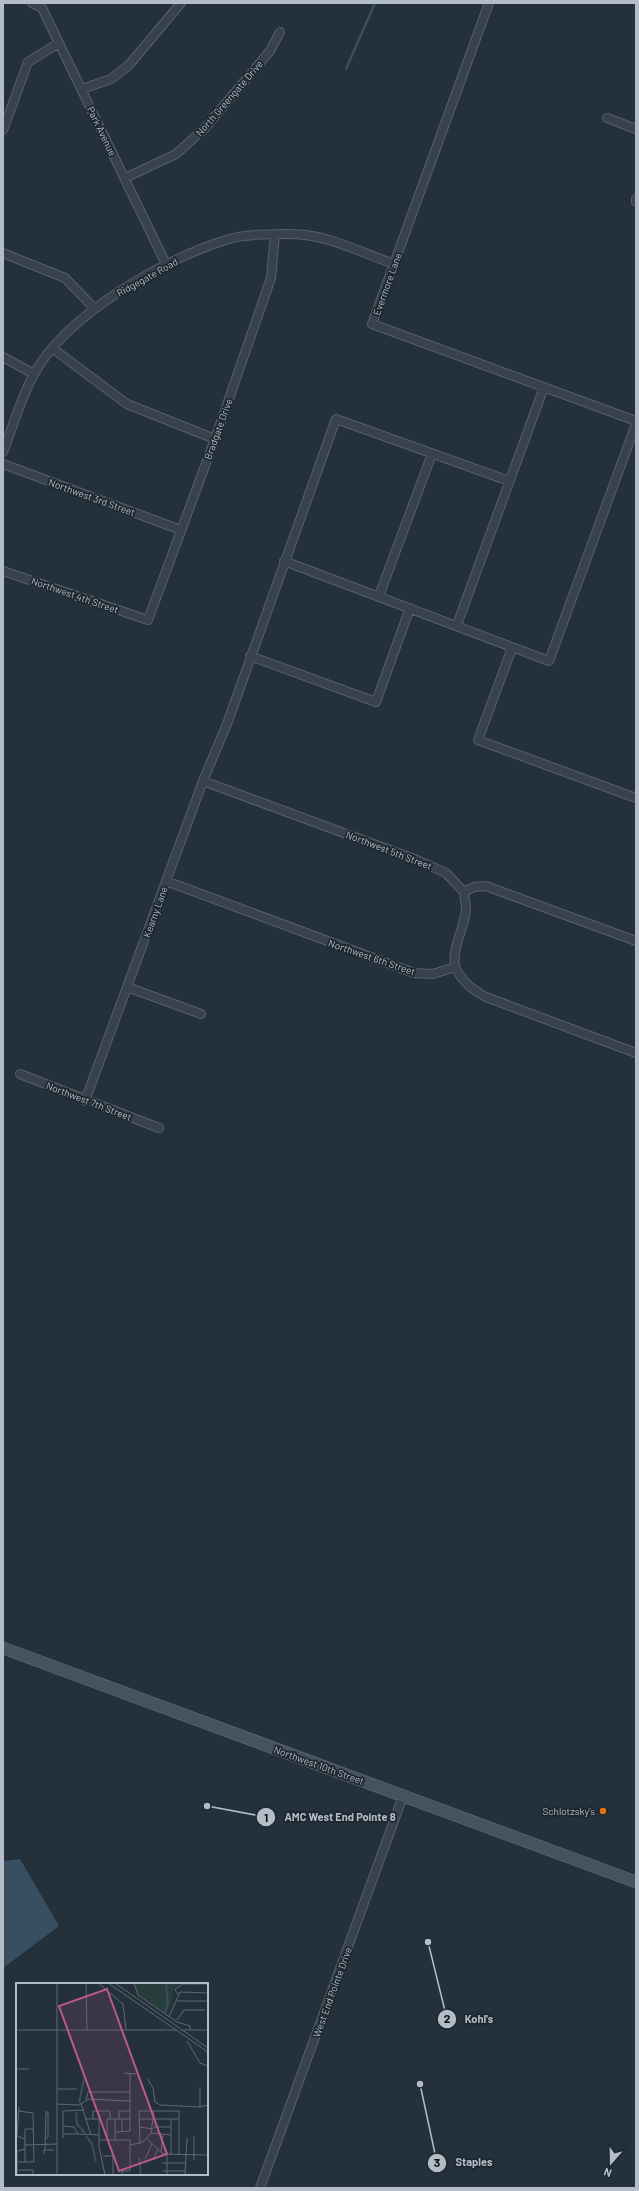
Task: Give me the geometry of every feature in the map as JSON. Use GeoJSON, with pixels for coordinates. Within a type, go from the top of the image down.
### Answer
{"type":"FeatureCollection","features":[{"type":"Feature","properties":{"kind":"main road","name":"Northwest 10th Street"},"geometry":{"type":"LineString","coordinates":[[3,1648],[636,1882]]}},
{"type":"Feature","properties":{"kind":"street","name":"Park Avenue"},"geometry":{"type":"LineString","coordinates":[[32,3],[42,8],[166,264]]}},
{"type":"Feature","properties":{"kind":"street"},"geometry":{"type":"LineString","coordinates":[[82,89],[111,79],[129,65],[181,3]]}},
{"type":"Feature","properties":{"kind":"street","name":"Evermore Lane"},"geometry":{"type":"LineString","coordinates":[[489,3],[372,324],[636,421]]}},
{"type":"Feature","properties":{"kind":"street","name":"North Greengate Drive"},"geometry":{"type":"LineString","coordinates":[[125,178],[176,154],[206,128],[270,51],[280,32]]}},
{"type":"Feature","properties":{"kind":"street"},"geometry":{"type":"LineString","coordinates":[[3,130],[28,62],[59,43]]}},
{"type":"Feature","properties":{"kind":"street"},"geometry":{"type":"LineString","coordinates":[[607,118],[636,129]]}},
{"type":"Feature","properties":{"kind":"street","name":"Bradgate Drive"},"geometry":{"type":"LineString","coordinates":[[148,620],[215,439],[271,278],[275,235]]}},
{"type":"Feature","properties":{"kind":"street","name":"Ridgegate Road"},"geometry":{"type":"LineString","coordinates":[[3,452],[34,374],[52,348],[94,308],[166,264],[230,238],[305,235],[394,264]]}},
{"type":"Feature","properties":{"kind":"street"},"geometry":{"type":"LineString","coordinates":[[3,253],[65,278],[94,308]]}},
{"type":"Feature","properties":{"kind":"street"},"geometry":{"type":"LineString","coordinates":[[52,348],[127,404],[215,439]]}},
{"type":"Feature","properties":{"kind":"street"},"geometry":{"type":"LineString","coordinates":[[3,357],[34,374]]}},
{"type":"Feature","properties":{"kind":"street"},"geometry":{"type":"LineString","coordinates":[[457,625],[544,387]]}},
{"type":"Feature","properties":{"kind":"street","name":"Kearny Lane"},"geometry":{"type":"LineString","coordinates":[[85,1101],[203,781],[227,724],[250,656],[336,419],[432,454]]}},
{"type":"Feature","properties":{"kind":"street"},"geometry":{"type":"LineString","coordinates":[[284,561],[457,625],[548,661],[636,424]]}},
{"type":"Feature","properties":{"kind":"street"},"geometry":{"type":"LineString","coordinates":[[378,596],[432,454],[509,481]]}},
{"type":"Feature","properties":{"kind":"street","name":"Northwest 3rd Street"},"geometry":{"type":"LineString","coordinates":[[3,464],[181,530]]}},
{"type":"Feature","properties":{"kind":"street","name":"Northwest 4th Street"},"geometry":{"type":"LineString","coordinates":[[3,571],[148,620]]}},
{"type":"Feature","properties":{"kind":"street"},"geometry":{"type":"LineString","coordinates":[[250,656],[376,702],[410,608]]}},
{"type":"Feature","properties":{"kind":"street"},"geometry":{"type":"LineString","coordinates":[[512,648],[478,740],[636,798]]}},
{"type":"Feature","properties":{"kind":"street","name":"Northwest 5th Street"},"geometry":{"type":"LineString","coordinates":[[203,781],[417,860],[446,873],[464,892]]}},
{"type":"Feature","properties":{"kind":"street","name":"Northwest 6th Street"},"geometry":{"type":"LineString","coordinates":[[166,881],[414,973],[433,974],[455,967]]}},
{"type":"Feature","properties":{"kind":"street"},"geometry":{"type":"LineString","coordinates":[[636,941],[486,886],[474,887],[464,892],[466,908],[454,956],[455,967],[462,980],[471,990],[636,1053]]}},
{"type":"Feature","properties":{"kind":"street"},"geometry":{"type":"LineString","coordinates":[[127,987],[201,1014]]}},
{"type":"Feature","properties":{"kind":"street","name":"Northwest 7th Street"},"geometry":{"type":"LineString","coordinates":[[20,1074],[85,1101],[159,1128]]}},
{"type":"Feature","properties":{"kind":"street","name":"West End Pointe Drive"},"geometry":{"type":"LineString","coordinates":[[260,2188],[403,1796]]}},
{"type":"Feature","properties":{"kind":"water"},"geometry":{"type":"Polygon","coordinates":[[[20,1859],[59,1926],[3,1968],[3,1861],[20,1859]]]}},
{"type":"Feature","properties":{"kind":"waterway"},"geometry":{"type":"LineString","coordinates":[[346,69],[375,3]]}},
{"type":"Feature","properties":{"kind":"place","name":"AMC West End Pointe 8"},"geometry":{"type":"Point","coordinates":[207,1806]}},
{"type":"Feature","properties":{"kind":"place","name":"Schlotzsky's"},"geometry":{"type":"Point","coordinates":[603,1811]}},
{"type":"Feature","properties":{"kind":"place","name":"Kohl's"},"geometry":{"type":"Point","coordinates":[428,1942]}},
{"type":"Feature","properties":{"kind":"place","name":"Staples"},"geometry":{"type":"Point","coordinates":[420,2084]}}]}
